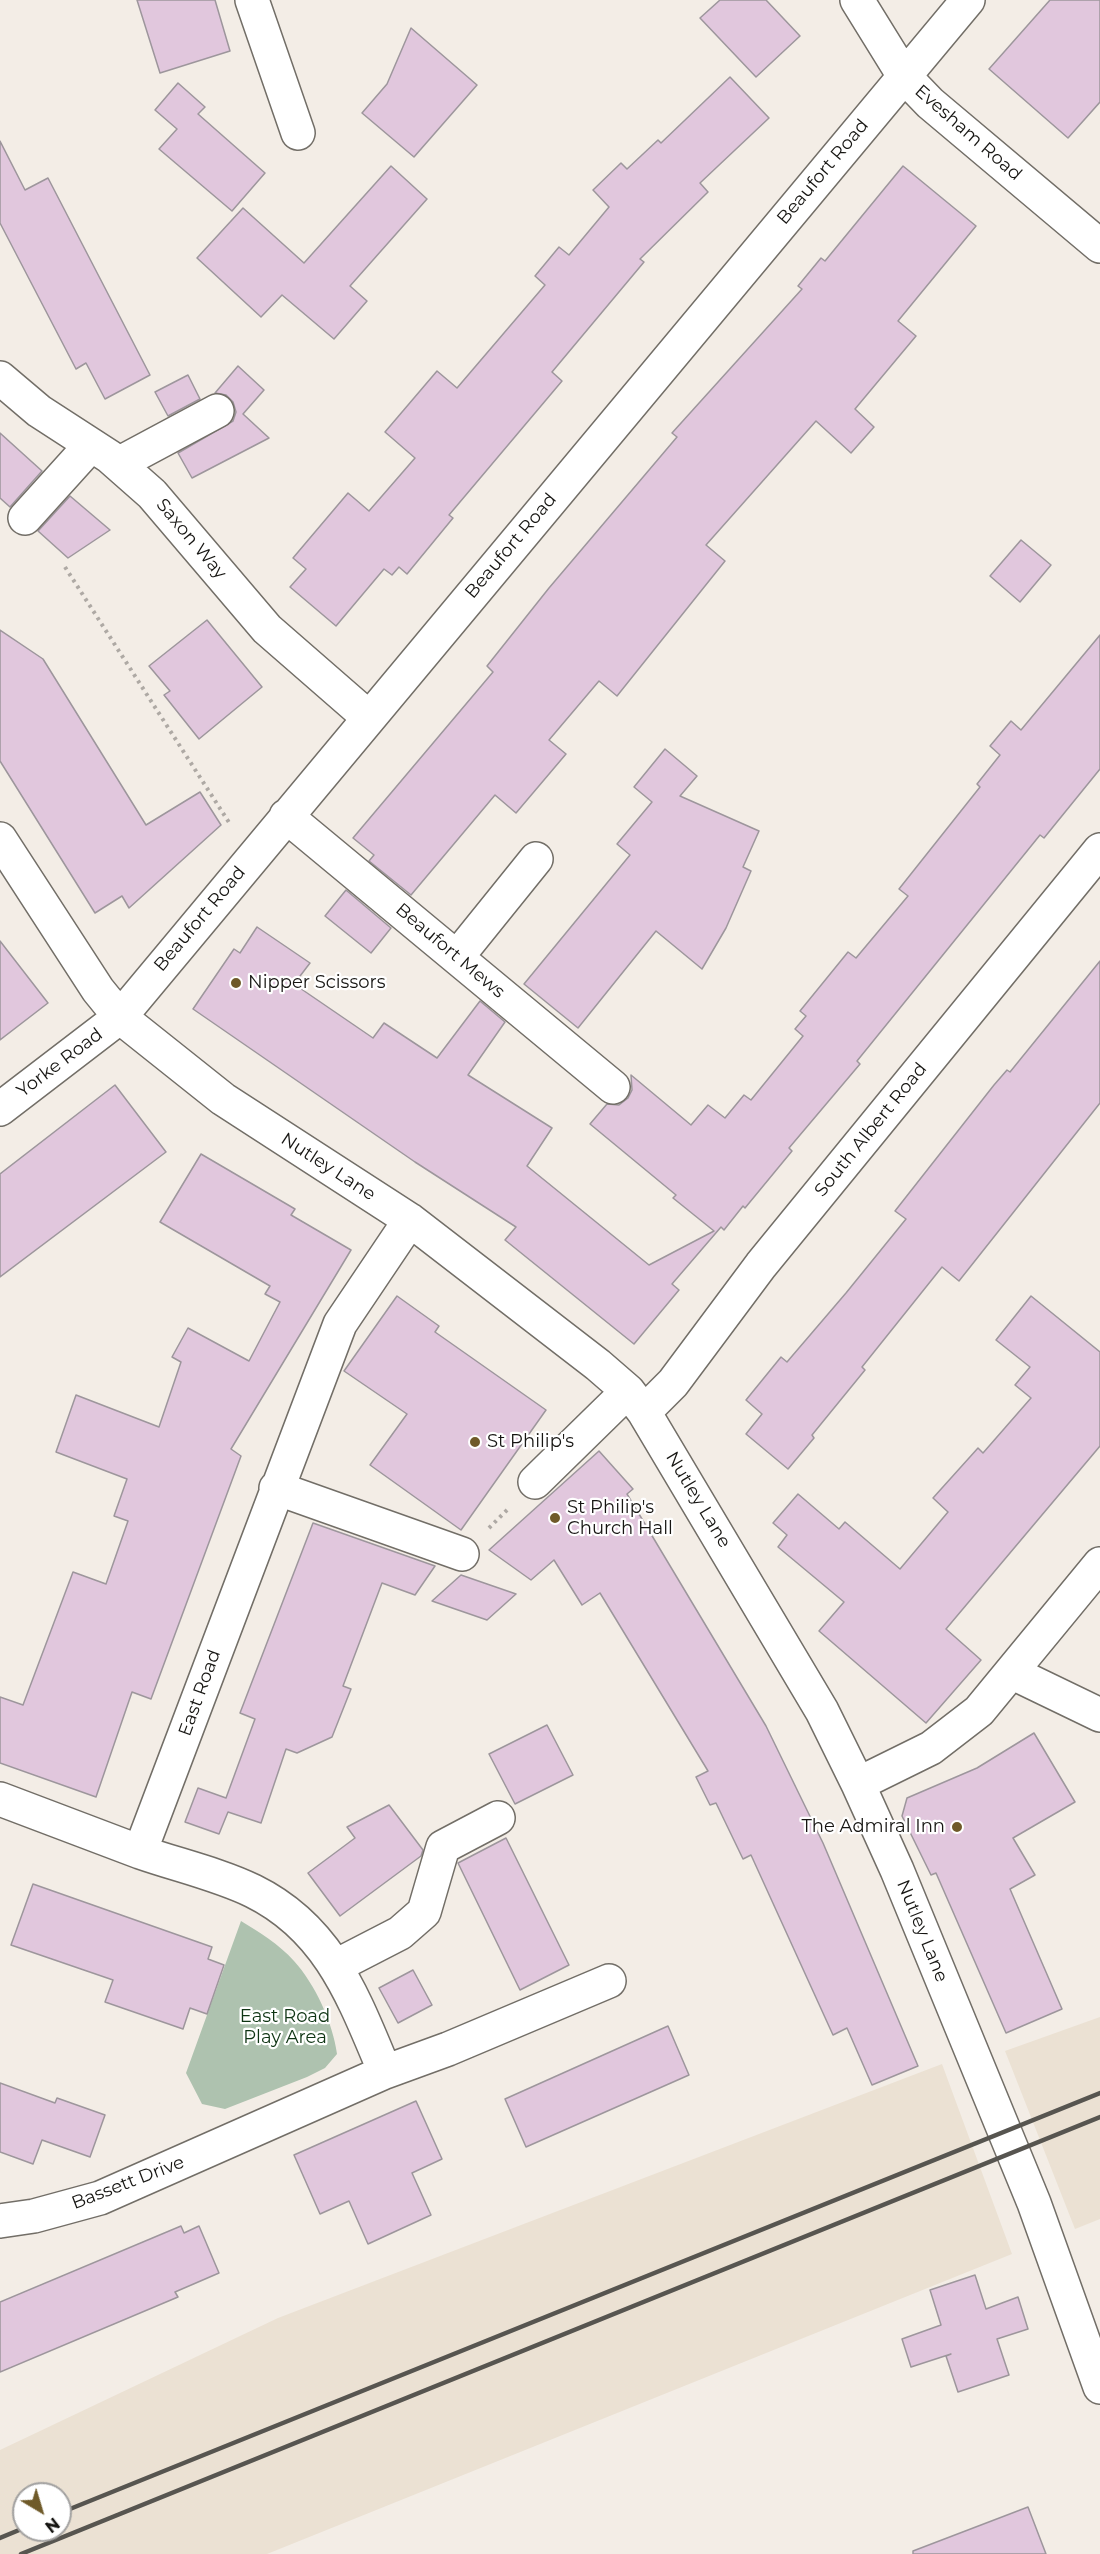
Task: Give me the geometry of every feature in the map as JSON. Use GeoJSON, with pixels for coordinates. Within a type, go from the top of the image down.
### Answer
{"type":"FeatureCollection","features":[{"type":"Feature","properties":{"kind":"street"},"geometry":{"type":"LineString","coordinates":[[252,0],[298,133]]}},
{"type":"Feature","properties":{"kind":"street","name":"Evesham Road"},"geometry":{"type":"LineString","coordinates":[[857,0],[904,76],[930,103],[1100,246]]}},
{"type":"Feature","properties":{"kind":"street","name":"Beaufort Road"},"geometry":{"type":"LineString","coordinates":[[111,1006],[252,857],[968,0]]}},
{"type":"Feature","properties":{"kind":"street","name":"Saxon Way"},"geometry":{"type":"LineString","coordinates":[[0,378],[39,411],[118,464],[152,494],[267,629],[368,717]]}},
{"type":"Feature","properties":{"kind":"street"},"geometry":{"type":"LineString","coordinates":[[118,464],[217,411]]}},
{"type":"Feature","properties":{"kind":"street"},"geometry":{"type":"LineString","coordinates":[[26,518],[91,445]]}},
{"type":"Feature","properties":{"kind":"street","name":"Beaufort Mews"},"geometry":{"type":"LineString","coordinates":[[286,816],[613,1087]]}},
{"type":"Feature","properties":{"kind":"street","name":"Nutley Lane"},"geometry":{"type":"LineString","coordinates":[[0,839],[111,1006],[223,1099],[410,1220],[598,1365],[636,1401],[822,1711],[858,1784],[897,1870],[1034,2203],[1100,2387]]}},
{"type":"Feature","properties":{"kind":"street","name":"South Albert Road"},"geometry":{"type":"LineString","coordinates":[[535,1482],[636,1401],[673,1383],[761,1265],[1100,850]]}},
{"type":"Feature","properties":{"kind":"street"},"geometry":{"type":"LineString","coordinates":[[457,957],[536,860]]}},
{"type":"Feature","properties":{"kind":"street","name":"Yorke Road"},"geometry":{"type":"LineString","coordinates":[[0,1109],[111,1006]]}},
{"type":"Feature","properties":{"kind":"street","name":"East Road"},"geometry":{"type":"LineString","coordinates":[[140,1852],[340,1324],[410,1220]]}},
{"type":"Feature","properties":{"kind":"street"},"geometry":{"type":"LineString","coordinates":[[276,1488],[462,1554]]}},
{"type":"Feature","properties":{"kind":"street"},"geometry":{"type":"LineString","coordinates":[[858,1784],[931,1748],[979,1711],[1100,1564]]}},
{"type":"Feature","properties":{"kind":"street"},"geometry":{"type":"LineString","coordinates":[[1013,1672],[1100,1714]]}},
{"type":"Feature","properties":{"kind":"street"},"geometry":{"type":"LineString","coordinates":[[2,1807],[253,1891],[286,1912],[322,1944],[348,1984],[385,2072],[448,2049],[609,1981]]}},
{"type":"Feature","properties":{"kind":"street"},"geometry":{"type":"LineString","coordinates":[[336,1966],[400,1933],[424,1912],[442,1848],[498,1818]]}},
{"type":"Feature","properties":{"kind":"street","name":"Bassett Drive"},"geometry":{"type":"LineString","coordinates":[[0,2221],[34,2216],[100,2198],[385,2072]]}},
{"type":"Feature","properties":{"kind":"path"},"geometry":{"type":"LineString","coordinates":[[65,567],[252,857]]}},
{"type":"Feature","properties":{"kind":"path"},"geometry":{"type":"LineString","coordinates":[[462,1554],[535,1482]]}},
{"type":"Feature","properties":{"kind":"shaded area"},"geometry":{"type":"Polygon","coordinates":[[[1100,2017],[1100,2219],[1075,2229],[1005,2051],[1100,2017]]]}},
{"type":"Feature","properties":{"kind":"shaded area"},"geometry":{"type":"Polygon","coordinates":[[[942,2064],[1012,2254],[267,2554],[0,2554],[0,2450],[278,2318],[942,2064]]]}},
{"type":"Feature","properties":{"kind":"green space","name":"East Road Play Area"},"geometry":{"type":"Polygon","coordinates":[[[241,1921],[275,1944],[302,1970],[316,1992],[327,2017],[337,2054],[325,2068],[307,2077],[225,2109],[202,2104],[186,2073],[241,1921]]]}},
{"type":"Feature","properties":{"kind":"building"},"geometry":{"type":"Polygon","coordinates":[[[137,0],[215,0],[230,51],[160,73],[137,0]]]}},
{"type":"Feature","properties":{"kind":"building"},"geometry":{"type":"Polygon","coordinates":[[[720,0],[766,0],[800,36],[756,77],[700,18],[720,0]]]}},
{"type":"Feature","properties":{"kind":"building"},"geometry":{"type":"Polygon","coordinates":[[[1050,0],[1100,0],[1100,102],[1068,138],[989,69],[1050,0]]]}},
{"type":"Feature","properties":{"kind":"building"},"geometry":{"type":"Polygon","coordinates":[[[411,28],[477,85],[414,157],[362,113],[387,84],[411,28]]]}},
{"type":"Feature","properties":{"kind":"building"},"geometry":{"type":"Polygon","coordinates":[[[730,77],[769,118],[700,183],[708,192],[640,259],[644,262],[552,372],[562,381],[449,515],[453,518],[407,574],[399,567],[392,575],[384,569],[336,626],[290,587],[306,569],[293,558],[348,493],[369,511],[415,458],[385,432],[437,371],[457,388],[545,285],[535,276],[559,247],[569,255],[609,207],[593,190],[621,163],[627,169],[658,140],[661,143],[730,77]]]}},
{"type":"Feature","properties":{"kind":"building"},"geometry":{"type":"Polygon","coordinates":[[[178,83],[205,107],[198,114],[265,173],[232,211],[159,149],[177,129],[155,110],[178,83]]]}},
{"type":"Feature","properties":{"kind":"building"},"geometry":{"type":"Polygon","coordinates":[[[0,141],[25,190],[48,178],[150,375],[105,399],[86,363],[76,369],[0,223],[0,141]]]}},
{"type":"Feature","properties":{"kind":"building"},"geometry":{"type":"Polygon","coordinates":[[[391,166],[427,199],[350,286],[367,301],[334,339],[282,295],[261,317],[197,258],[243,208],[304,263],[391,166]]]}},
{"type":"Feature","properties":{"kind":"building"},"geometry":{"type":"Polygon","coordinates":[[[903,166],[976,226],[898,321],[916,336],[855,409],[874,427],[851,453],[816,421],[706,545],[725,561],[617,696],[599,681],[549,740],[566,754],[516,813],[495,795],[411,895],[369,861],[374,855],[353,838],[493,672],[487,666],[549,588],[677,437],[672,433],[802,289],[798,286],[821,258],[825,261],[903,166]]]}},
{"type":"Feature","properties":{"kind":"building"},"geometry":{"type":"Polygon","coordinates":[[[238,366],[264,390],[243,414],[269,438],[192,478],[178,453],[233,421],[236,412],[233,402],[226,395],[215,393],[238,366]]]}},
{"type":"Feature","properties":{"kind":"building"},"geometry":{"type":"Polygon","coordinates":[[[188,375],[200,399],[168,416],[155,392],[188,375]]]}},
{"type":"Feature","properties":{"kind":"building"},"geometry":{"type":"Polygon","coordinates":[[[0,433],[42,471],[10,507],[0,498],[0,433]]]}},
{"type":"Feature","properties":{"kind":"building"},"geometry":{"type":"Polygon","coordinates":[[[70,496],[110,530],[68,558],[38,531],[70,496]]]}},
{"type":"Feature","properties":{"kind":"building"},"geometry":{"type":"Polygon","coordinates":[[[1021,540],[1051,565],[1020,602],[990,576],[1021,540]]]}},
{"type":"Feature","properties":{"kind":"building"},"geometry":{"type":"Polygon","coordinates":[[[207,620],[262,687],[199,739],[164,695],[170,691],[149,666],[207,620]]]}},
{"type":"Feature","properties":{"kind":"building"},"geometry":{"type":"Polygon","coordinates":[[[0,630],[43,659],[146,825],[200,792],[221,825],[129,908],[122,896],[95,913],[0,761],[0,630]]]}},
{"type":"Feature","properties":{"kind":"building"},"geometry":{"type":"Polygon","coordinates":[[[1100,635],[1100,769],[1044,838],[1040,835],[857,1061],[860,1064],[789,1148],[792,1151],[745,1208],[743,1206],[724,1230],[721,1227],[672,1284],[679,1290],[634,1344],[505,1240],[516,1227],[415,1162],[193,1009],[234,949],[240,953],[257,927],[310,963],[294,984],[373,1038],[384,1023],[437,1058],[480,1001],[505,1022],[468,1075],[552,1128],[527,1166],[649,1265],[714,1231],[673,1198],[676,1195],[590,1124],[607,1104],[619,1105],[628,1098],[632,1090],[631,1075],[691,1125],[708,1105],[725,1118],[744,1095],[751,1100],[803,1036],[795,1029],[806,1016],[800,1011],[848,952],[856,958],[908,896],[899,889],[980,787],[977,784],[1000,755],[990,746],[1011,721],[1021,730],[1100,635]]]}},
{"type":"Feature","properties":{"kind":"building"},"geometry":{"type":"Polygon","coordinates":[[[665,749],[697,776],[680,796],[759,831],[743,867],[751,871],[726,928],[702,969],[656,931],[578,1028],[524,984],[630,855],[617,844],[652,802],[634,787],[665,749]]]}},
{"type":"Feature","properties":{"kind":"building"},"geometry":{"type":"Polygon","coordinates":[[[346,890],[391,928],[371,953],[325,916],[346,890]]]}},
{"type":"Feature","properties":{"kind":"building"},"geometry":{"type":"Polygon","coordinates":[[[0,941],[48,1003],[0,1040],[0,941]]]}},
{"type":"Feature","properties":{"kind":"building"},"geometry":{"type":"Polygon","coordinates":[[[1100,961],[1100,1103],[959,1281],[942,1267],[862,1367],[865,1370],[812,1435],[814,1438],[788,1469],[746,1434],[762,1414],[746,1400],[781,1357],[787,1362],[906,1219],[895,1211],[994,1085],[1007,1070],[1010,1072],[1100,961]]]}},
{"type":"Feature","properties":{"kind":"building"},"geometry":{"type":"Polygon","coordinates":[[[115,1085],[166,1152],[0,1277],[0,1174],[115,1085]]]}},
{"type":"Feature","properties":{"kind":"building"},"geometry":{"type":"Polygon","coordinates":[[[201,1154],[295,1209],[291,1215],[351,1250],[231,1449],[241,1456],[151,1699],[132,1692],[96,1797],[0,1763],[0,1697],[23,1705],[73,1572],[106,1584],[128,1521],[114,1516],[127,1479],[56,1452],[76,1395],[159,1427],[181,1362],[172,1357],[188,1328],[249,1361],[280,1302],[265,1294],[270,1286],[160,1222],[201,1154]]]}},
{"type":"Feature","properties":{"kind":"building"},"geometry":{"type":"Polygon","coordinates":[[[397,1296],[439,1326],[435,1332],[546,1410],[461,1530],[370,1465],[407,1414],[344,1371],[397,1296]]]}},
{"type":"Feature","properties":{"kind":"building"},"geometry":{"type":"Polygon","coordinates":[[[1031,1296],[1100,1352],[1100,1446],[946,1629],[981,1660],[926,1723],[819,1631],[844,1602],[778,1547],[787,1535],[773,1523],[798,1494],[839,1529],[845,1522],[900,1569],[948,1512],[933,1498],[978,1448],[983,1453],[1031,1398],[1015,1385],[1030,1367],[996,1340],[1031,1296]]]}},
{"type":"Feature","properties":{"kind":"building"},"geometry":{"type":"Polygon","coordinates":[[[599,1451],[633,1489],[627,1494],[766,1726],[823,1843],[918,2066],[872,2085],[847,2028],[833,2035],[751,1855],[743,1859],[716,1803],[710,1805],[696,1777],[708,1771],[600,1593],[582,1605],[554,1560],[531,1580],[489,1550],[599,1451]]]}},
{"type":"Feature","properties":{"kind":"building"},"geometry":{"type":"Polygon","coordinates":[[[313,1523],[435,1566],[415,1595],[382,1583],[343,1686],[351,1689],[332,1737],[297,1753],[286,1749],[261,1823],[228,1812],[219,1834],[185,1822],[198,1788],[226,1798],[255,1719],[240,1713],[313,1523]]]}},
{"type":"Feature","properties":{"kind":"building"},"geometry":{"type":"Polygon","coordinates":[[[461,1575],[516,1594],[487,1620],[432,1601],[461,1575]]]}},
{"type":"Feature","properties":{"kind":"building"},"geometry":{"type":"Polygon","coordinates":[[[547,1725],[573,1775],[515,1804],[489,1754],[547,1725]]]}},
{"type":"Feature","properties":{"kind":"building"},"geometry":{"type":"Polygon","coordinates":[[[1034,1733],[1075,1802],[1013,1838],[1035,1875],[1010,1889],[1062,2009],[1006,2033],[936,1873],[931,1875],[902,1816],[907,1798],[977,1768],[1034,1733]]]}},
{"type":"Feature","properties":{"kind":"building"},"geometry":{"type":"Polygon","coordinates":[[[389,1805],[423,1850],[421,1856],[340,1916],[308,1873],[355,1838],[347,1827],[389,1805]]]}},
{"type":"Feature","properties":{"kind":"building"},"geometry":{"type":"Polygon","coordinates":[[[506,1838],[569,1965],[520,1990],[458,1863],[506,1838]]]}},
{"type":"Feature","properties":{"kind":"building"},"geometry":{"type":"Polygon","coordinates":[[[33,1884],[212,1947],[208,1959],[224,1965],[207,2014],[190,2008],[183,2029],[105,2002],[113,1980],[11,1945],[33,1884]]]}},
{"type":"Feature","properties":{"kind":"building"},"geometry":{"type":"Polygon","coordinates":[[[413,1970],[432,2005],[398,2023],[379,1988],[413,1970]]]}},
{"type":"Feature","properties":{"kind":"building"},"geometry":{"type":"Polygon","coordinates":[[[668,2026],[689,2075],[526,2147],[505,2099],[668,2026]]]}},
{"type":"Feature","properties":{"kind":"building"},"geometry":{"type":"Polygon","coordinates":[[[0,2083],[55,2103],[57,2098],[105,2115],[90,2157],[42,2140],[33,2164],[0,2152],[0,2083]]]}},
{"type":"Feature","properties":{"kind":"building"},"geometry":{"type":"Polygon","coordinates":[[[416,2101],[442,2159],[412,2173],[431,2215],[368,2244],[349,2201],[320,2214],[294,2155],[416,2101]]]}},
{"type":"Feature","properties":{"kind":"building"},"geometry":{"type":"Polygon","coordinates":[[[181,2226],[184,2233],[199,2226],[219,2273],[175,2292],[178,2297],[0,2372],[0,2302],[181,2226]]]}},
{"type":"Feature","properties":{"kind":"building"},"geometry":{"type":"Polygon","coordinates":[[[975,2275],[986,2309],[1018,2297],[1028,2329],[997,2339],[1009,2375],[958,2392],[946,2356],[951,2354],[911,2367],[902,2339],[941,2325],[930,2290],[975,2275]]]}},
{"type":"Feature","properties":{"kind":"building"},"geometry":{"type":"Polygon","coordinates":[[[1028,2507],[1046,2554],[913,2554],[913,2551],[1028,2507]]]}},
{"type":"Feature","properties":{"kind":"railway"},"geometry":{"type":"LineString","coordinates":[[72,2508],[1100,2093]]}},
{"type":"Feature","properties":{"kind":"railway"},"geometry":{"type":"LineString","coordinates":[[21,2554],[1100,2117]]}},
{"type":"Feature","properties":{"kind":"railway"},"geometry":{"type":"LineString","coordinates":[[0,2538],[12,2533]]}},
{"type":"Feature","properties":{"kind":"place","name":"Nipper Scissors"},"geometry":{"type":"Point","coordinates":[236,983]}},
{"type":"Feature","properties":{"kind":"place","name":"St Philip's"},"geometry":{"type":"Point","coordinates":[475,1442]}},
{"type":"Feature","properties":{"kind":"place","name":"St Philip's Church Hall"},"geometry":{"type":"Point","coordinates":[555,1518]}},
{"type":"Feature","properties":{"kind":"place","name":"The Admiral Inn"},"geometry":{"type":"Point","coordinates":[957,1827]}}]}
